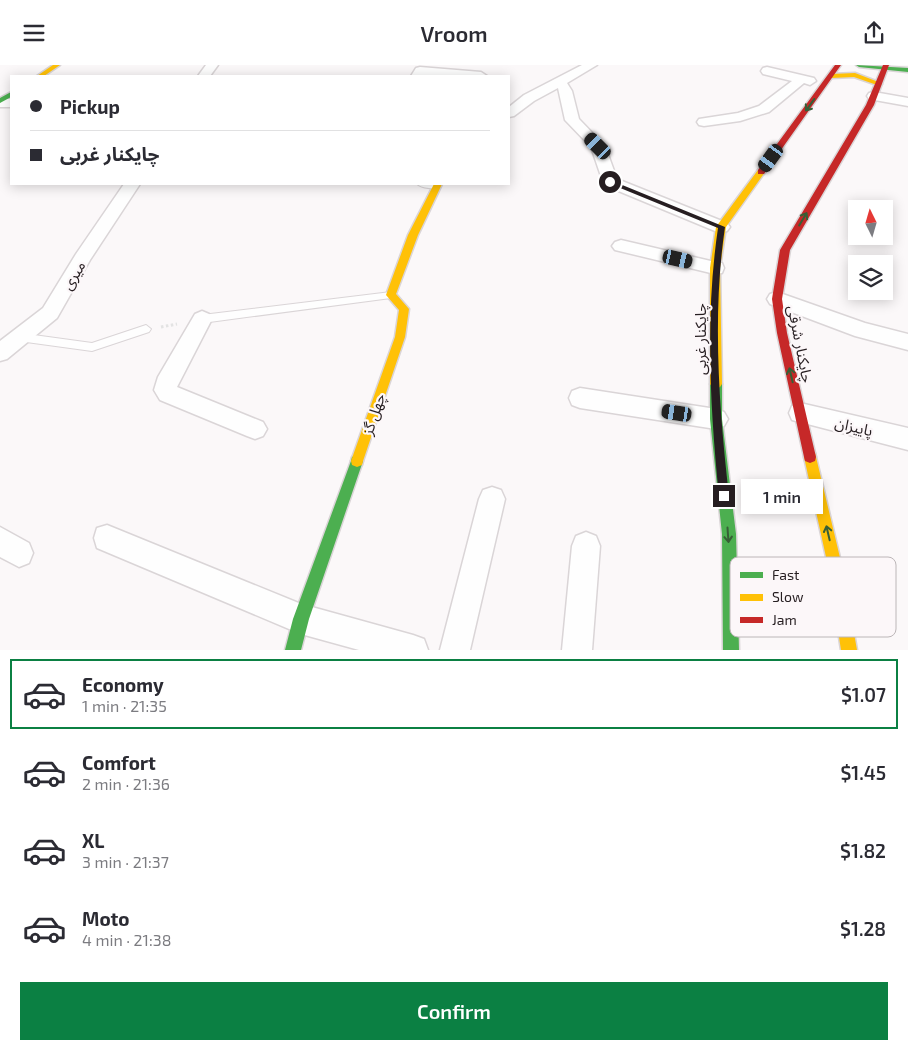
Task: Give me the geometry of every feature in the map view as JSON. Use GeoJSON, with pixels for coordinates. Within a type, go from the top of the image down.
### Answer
{"type":"FeatureCollection","features":[{"type":"Feature","properties":{"kind":"main road"},"geometry":{"type":"LineString","coordinates":[[42,75],[58,65]]}},
{"type":"Feature","properties":{"kind":"main road","name":"چایکنار غربی"},"geometry":{"type":"LineString","coordinates":[[730,592],[729,534],[716,419],[715,268],[721,227],[838,65]]}},
{"type":"Feature","properties":{"kind":"main road"},"geometry":{"type":"LineString","coordinates":[[859,65],[886,66],[908,70]]}},
{"type":"Feature","properties":{"kind":"main road","name":"چایکنار شرقی"},"geometry":{"type":"LineString","coordinates":[[833,557],[782,333],[777,299],[785,250],[877,89],[886,66]]}},
{"type":"Feature","properties":{"kind":"main road"},"geometry":{"type":"LineString","coordinates":[[828,80],[850,75],[871,79],[877,89]]}},
{"type":"Feature","properties":{"kind":"main road"},"geometry":{"type":"LineString","coordinates":[[391,295],[413,235],[436,185]]}},
{"type":"Feature","properties":{"kind":"main road","name":"چهل گز"},"geometry":{"type":"LineString","coordinates":[[293,650],[301,619],[400,337],[404,309],[391,295]]}},
{"type":"Feature","properties":{"kind":"main road","name":"چایکنار غربی"},"geometry":{"type":"LineString","coordinates":[[731,637],[731,650]]}},
{"type":"Feature","properties":{"kind":"main road","name":"چایکنار شرقی"},"geometry":{"type":"LineString","coordinates":[[847,637],[849,650]]}},
{"type":"Feature","properties":{"kind":"street"},"geometry":{"type":"LineString","coordinates":[[510,112],[525,101],[591,65]]}},
{"type":"Feature","properties":{"kind":"street"},"geometry":{"type":"LineString","coordinates":[[418,75],[420,71],[469,75]]}},
{"type":"Feature","properties":{"kind":"street"},"geometry":{"type":"LineString","coordinates":[[767,71],[802,79],[828,80]]}},
{"type":"Feature","properties":{"kind":"street"},"geometry":{"type":"LineString","coordinates":[[704,122],[740,117],[764,109],[802,79]]}},
{"type":"Feature","properties":{"kind":"street"},"geometry":{"type":"LineString","coordinates":[[560,82],[566,91],[572,120],[598,146],[610,182],[721,227]]}},
{"type":"Feature","properties":{"kind":"street"},"geometry":{"type":"LineString","coordinates":[[877,89],[908,102]]}},
{"type":"Feature","properties":{"kind":"street"},"geometry":{"type":"LineString","coordinates":[[510,96],[525,101]]}},
{"type":"Feature","properties":{"kind":"street","name":"میری"},"geometry":{"type":"LineString","coordinates":[[0,353],[50,313],[82,258],[131,185]]}},
{"type":"Feature","properties":{"kind":"street"},"geometry":{"type":"LineString","coordinates":[[621,246],[715,268]]}},
{"type":"Feature","properties":{"kind":"street"},"geometry":{"type":"LineString","coordinates":[[777,299],[862,331],[908,342]]}},
{"type":"Feature","properties":{"kind":"street"},"geometry":{"type":"LineString","coordinates":[[202,319],[166,383],[166,390],[168,393],[255,429]]}},
{"type":"Feature","properties":{"kind":"street"},"geometry":{"type":"LineString","coordinates":[[580,398],[716,419]]}},
{"type":"Feature","properties":{"kind":"street","name":"پاییزان"},"geometry":{"type":"LineString","coordinates":[[800,413],[908,439]]}},
{"type":"Feature","properties":{"kind":"street"},"geometry":{"type":"LineString","coordinates":[[455,650],[492,499]]}},
{"type":"Feature","properties":{"kind":"street"},"geometry":{"type":"LineString","coordinates":[[107,539],[301,619],[413,650]]}},
{"type":"Feature","properties":{"kind":"street"},"geometry":{"type":"LineString","coordinates":[[577,650],[586,546]]}},
{"type":"Feature","properties":{"kind":"lane"},"geometry":{"type":"LineString","coordinates":[[202,319],[391,295]]}},
{"type":"Feature","properties":{"kind":"lane"},"geometry":{"type":"LineString","coordinates":[[19,337],[92,347],[146,329]]}},
{"type":"Feature","properties":{"kind":"traffic: fast"},"geometry":{"type":"LineString","coordinates":[[859,65],[908,70]]}},
{"type":"Feature","properties":{"kind":"traffic: fast"},"geometry":{"type":"LineString","coordinates":[[0,101],[10,95]]}},
{"type":"Feature","properties":{"kind":"traffic: fast"},"geometry":{"type":"LineString","coordinates":[[716,384],[716,419],[729,534],[730,592]]}},
{"type":"Feature","properties":{"kind":"traffic: fast"},"geometry":{"type":"LineString","coordinates":[[293,650],[301,619],[357,461]]}},
{"type":"Feature","properties":{"kind":"traffic: fast"},"geometry":{"type":"LineString","coordinates":[[731,637],[731,650]]}},
{"type":"Feature","properties":{"kind":"traffic: slow"},"geometry":{"type":"LineString","coordinates":[[42,75],[57,65]]}},
{"type":"Feature","properties":{"kind":"traffic: slow"},"geometry":{"type":"LineString","coordinates":[[831,76],[855,75],[879,84]]}},
{"type":"Feature","properties":{"kind":"traffic: slow"},"geometry":{"type":"LineString","coordinates":[[716,384],[715,268],[721,227],[761,172]]}},
{"type":"Feature","properties":{"kind":"traffic: slow"},"geometry":{"type":"LineString","coordinates":[[357,461],[400,337],[404,309],[391,295],[413,235],[438,185]]}},
{"type":"Feature","properties":{"kind":"traffic: slow"},"geometry":{"type":"LineString","coordinates":[[810,457],[833,557]]}},
{"type":"Feature","properties":{"kind":"traffic: slow"},"geometry":{"type":"LineString","coordinates":[[847,637],[849,650]]}},
{"type":"Feature","properties":{"kind":"traffic: jam"},"geometry":{"type":"LineString","coordinates":[[761,172],[838,65]]}},
{"type":"Feature","properties":{"kind":"traffic: jam"},"geometry":{"type":"LineString","coordinates":[[810,457],[782,333],[777,299],[785,250],[870,105],[886,65]]}},
{"type":"Feature","properties":{"kind":"route"},"geometry":{"type":"LineString","coordinates":[[610,182],[721,227],[715,268],[716,419],[724,496]]}}]}
